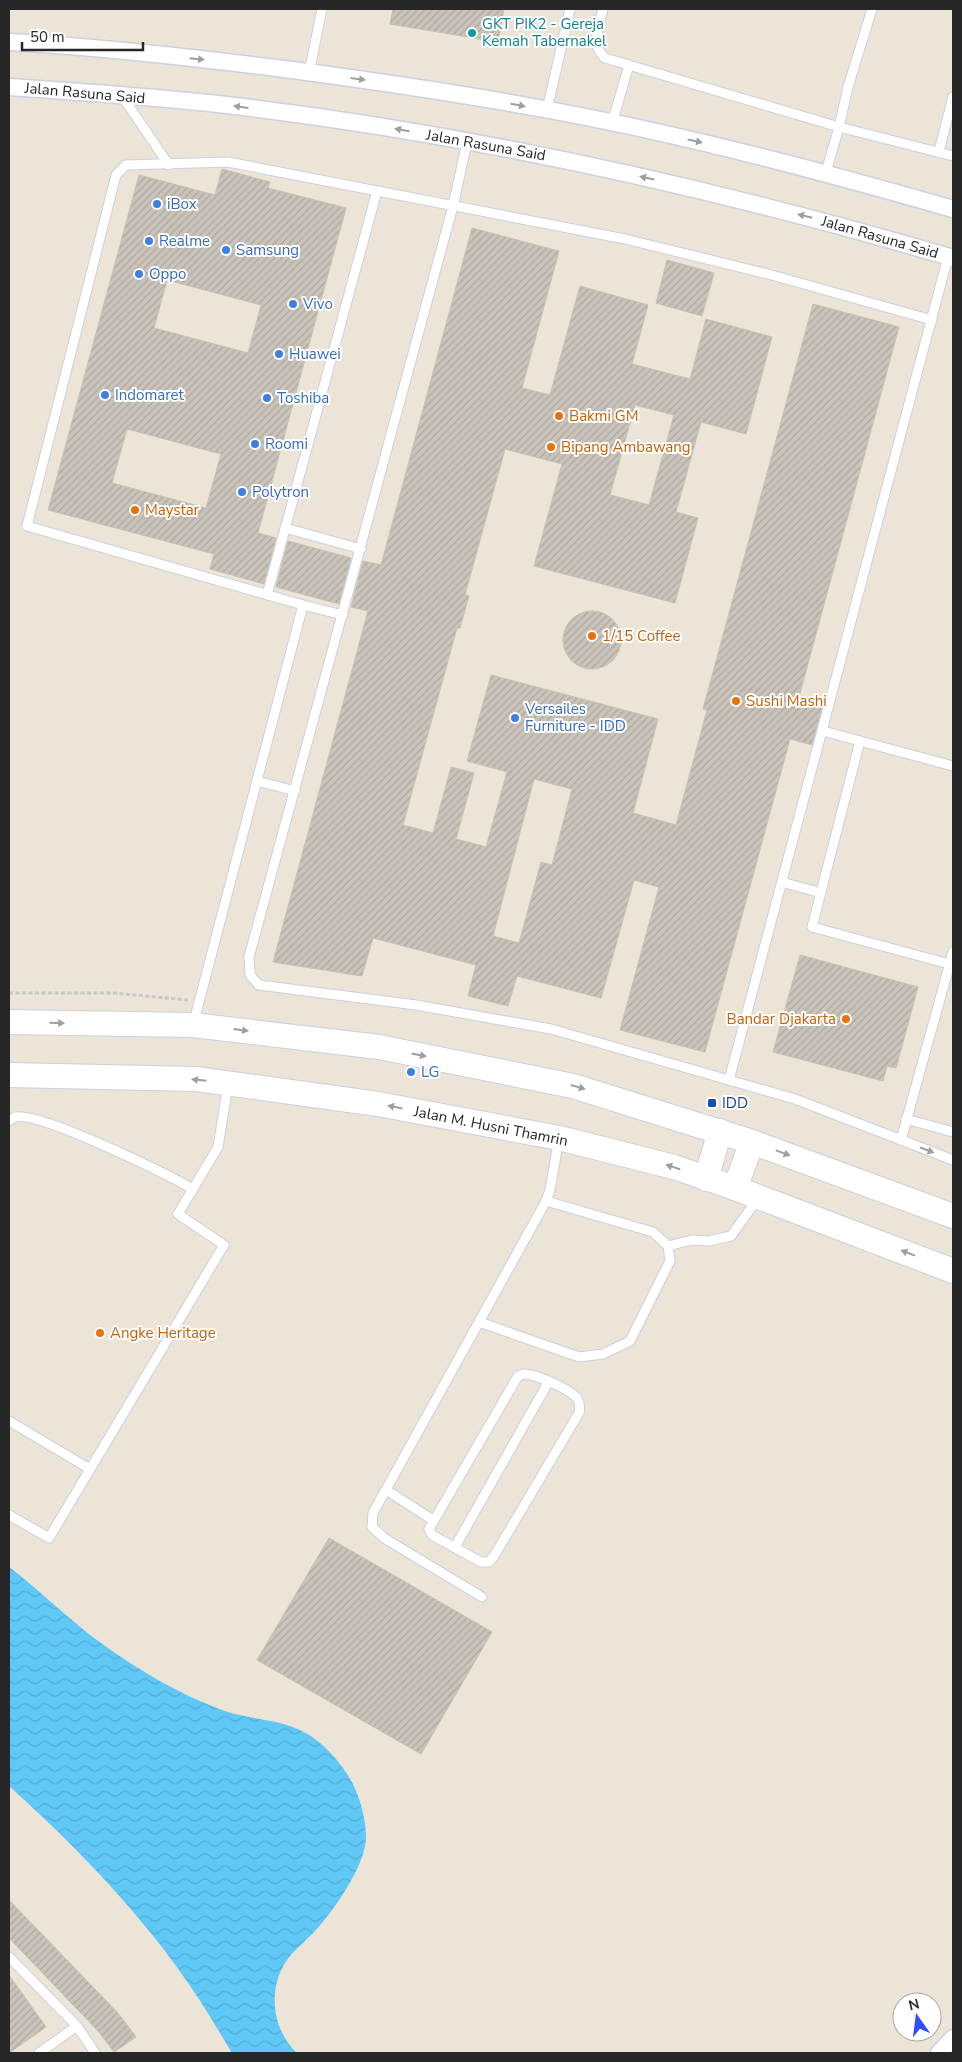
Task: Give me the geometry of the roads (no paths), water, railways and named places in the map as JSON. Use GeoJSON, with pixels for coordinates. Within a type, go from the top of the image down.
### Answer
{"type":"FeatureCollection","features":[{"type":"Feature","properties":{"kind":"main road"},"geometry":{"type":"LineString","coordinates":[[9,1022],[193,1024],[379,1047],[572,1086],[720,1131],[953,1216]]}},
{"type":"Feature","properties":{"kind":"main road","name":"Jalan M. Husni Thamrin"},"geometry":{"type":"LineString","coordinates":[[9,1075],[196,1079],[378,1104],[559,1138],[674,1167],[735,1188],[953,1271]]}},
{"type":"Feature","properties":{"kind":"main road"},"geometry":{"type":"LineString","coordinates":[[706,1179],[720,1131]]}},
{"type":"Feature","properties":{"kind":"main road"},"geometry":{"type":"LineString","coordinates":[[735,1188],[752,1142]]}},
{"type":"Feature","properties":{"kind":"street"},"geometry":{"type":"LineString","coordinates":[[9,42],[150,54],[309,72],[398,84],[547,110],[708,144],[826,172],[953,209]]}},
{"type":"Feature","properties":{"kind":"street","name":"Jalan Rasuna Said"},"geometry":{"type":"LineString","coordinates":[[9,87],[234,106],[393,128],[553,158],[705,190],[860,230],[951,257]]}},
{"type":"Feature","properties":{"kind":"street"},"geometry":{"type":"LineString","coordinates":[[939,2053],[953,2038]]}},
{"type":"Feature","properties":{"kind":"lane"},"geometry":{"type":"LineString","coordinates":[[309,72],[322,9]]}},
{"type":"Feature","properties":{"kind":"lane"},"geometry":{"type":"LineString","coordinates":[[547,110],[570,9]]}},
{"type":"Feature","properties":{"kind":"lane"},"geometry":{"type":"LineString","coordinates":[[603,9],[596,42],[598,52],[605,58],[839,127],[953,156]]}},
{"type":"Feature","properties":{"kind":"lane"},"geometry":{"type":"LineString","coordinates":[[826,172],[848,87],[872,9]]}},
{"type":"Feature","properties":{"kind":"lane"},"geometry":{"type":"LineString","coordinates":[[612,123],[628,65]]}},
{"type":"Feature","properties":{"kind":"lane"},"geometry":{"type":"LineString","coordinates":[[122,96],[169,165]]}},
{"type":"Feature","properties":{"kind":"lane"},"geometry":{"type":"LineString","coordinates":[[939,151],[953,97]]}},
{"type":"Feature","properties":{"kind":"lane"},"geometry":{"type":"LineString","coordinates":[[467,142],[453,206],[249,957],[250,975],[259,985],[416,1005],[551,1029],[795,1099],[953,1160]]}},
{"type":"Feature","properties":{"kind":"lane"},"geometry":{"type":"LineString","coordinates":[[342,615],[27,526],[116,175],[126,165],[228,162],[625,239],[768,274],[932,320]]}},
{"type":"Feature","properties":{"kind":"lane"},"geometry":{"type":"LineString","coordinates":[[267,594],[377,191]]}},
{"type":"Feature","properties":{"kind":"lane"},"geometry":{"type":"LineString","coordinates":[[729,1080],[932,320],[951,257]]}},
{"type":"Feature","properties":{"kind":"lane"},"geometry":{"type":"LineString","coordinates":[[286,528],[361,549]]}},
{"type":"Feature","properties":{"kind":"lane"},"geometry":{"type":"LineString","coordinates":[[193,1024],[303,605]]}},
{"type":"Feature","properties":{"kind":"lane"},"geometry":{"type":"LineString","coordinates":[[823,731],[953,766]]}},
{"type":"Feature","properties":{"kind":"lane"},"geometry":{"type":"LineString","coordinates":[[860,741],[812,927],[952,964]]}},
{"type":"Feature","properties":{"kind":"lane"},"geometry":{"type":"LineString","coordinates":[[257,781],[295,790]]}},
{"type":"Feature","properties":{"kind":"lane"},"geometry":{"type":"LineString","coordinates":[[782,882],[821,893]]}},
{"type":"Feature","properties":{"kind":"lane"},"geometry":{"type":"LineString","coordinates":[[901,1140],[952,964],[953,952]]}},
{"type":"Feature","properties":{"kind":"lane"},"geometry":{"type":"LineString","coordinates":[[9,1515],[49,1538],[224,1245],[178,1214],[218,1146],[229,1083]]}},
{"type":"Feature","properties":{"kind":"lane"},"geometry":{"type":"LineString","coordinates":[[9,1121],[15,1117],[44,1120],[161,1171],[193,1189]]}},
{"type":"Feature","properties":{"kind":"lane"},"geometry":{"type":"LineString","coordinates":[[906,1119],[953,1132]]}},
{"type":"Feature","properties":{"kind":"lane"},"geometry":{"type":"LineString","coordinates":[[482,1597],[384,1538],[372,1527],[373,1513],[546,1201],[550,1190],[559,1138]]}},
{"type":"Feature","properties":{"kind":"lane"},"geometry":{"type":"LineString","coordinates":[[668,1246],[692,1240],[708,1241],[731,1236],[759,1197]]}},
{"type":"Feature","properties":{"kind":"lane"},"geometry":{"type":"LineString","coordinates":[[479,1322],[579,1357],[602,1354],[630,1341],[670,1260],[668,1246],[653,1232],[546,1201]]}},
{"type":"Feature","properties":{"kind":"lane"},"geometry":{"type":"LineString","coordinates":[[533,1374],[549,1381],[576,1398],[580,1406],[579,1414],[489,1562],[481,1562],[432,1535],[429,1529],[433,1520],[518,1376],[533,1374]]}},
{"type":"Feature","properties":{"kind":"lane"},"geometry":{"type":"LineString","coordinates":[[455,1547],[549,1381]]}},
{"type":"Feature","properties":{"kind":"lane"},"geometry":{"type":"LineString","coordinates":[[9,1421],[90,1469]]}},
{"type":"Feature","properties":{"kind":"lane"},"geometry":{"type":"LineString","coordinates":[[386,1490],[433,1520]]}},
{"type":"Feature","properties":{"kind":"lane"},"geometry":{"type":"LineString","coordinates":[[11,1962],[76,2026],[96,2053]]}},
{"type":"Feature","properties":{"kind":"lane"},"geometry":{"type":"LineString","coordinates":[[39,2053],[76,2026]]}},
{"type":"Feature","properties":{"kind":"water"},"geometry":{"type":"Polygon","coordinates":[[[9,1567],[90,1635],[139,1669],[209,1705],[235,1714],[287,1725],[304,1732],[327,1749],[350,1778],[365,1821],[366,1838],[360,1861],[347,1887],[331,1911],[316,1930],[287,1960],[277,1983],[275,2008],[278,2021],[282,2033],[297,2053],[232,2053],[186,1980],[140,1920],[99,1873],[9,1786],[9,1567]]]}},
{"type":"Feature","properties":{"kind":"place","name":"GKT PIK2 - Gereja Kemah Tabernakel"},"geometry":{"type":"Point","coordinates":[472,33]}},
{"type":"Feature","properties":{"kind":"place","name":"iBox"},"geometry":{"type":"Point","coordinates":[157,204]}},
{"type":"Feature","properties":{"kind":"place","name":"Realme"},"geometry":{"type":"Point","coordinates":[149,241]}},
{"type":"Feature","properties":{"kind":"place","name":"Samsung"},"geometry":{"type":"Point","coordinates":[226,250]}},
{"type":"Feature","properties":{"kind":"place","name":"Oppo"},"geometry":{"type":"Point","coordinates":[139,274]}},
{"type":"Feature","properties":{"kind":"place","name":"Vivo"},"geometry":{"type":"Point","coordinates":[293,304]}},
{"type":"Feature","properties":{"kind":"place","name":"Huawei"},"geometry":{"type":"Point","coordinates":[279,354]}},
{"type":"Feature","properties":{"kind":"place","name":"Indomaret"},"geometry":{"type":"Point","coordinates":[105,395]}},
{"type":"Feature","properties":{"kind":"place","name":"Toshiba"},"geometry":{"type":"Point","coordinates":[267,398]}},
{"type":"Feature","properties":{"kind":"place","name":"Bakmi GM"},"geometry":{"type":"Point","coordinates":[559,416]}},
{"type":"Feature","properties":{"kind":"place","name":"Roomi"},"geometry":{"type":"Point","coordinates":[255,444]}},
{"type":"Feature","properties":{"kind":"place","name":"Bipang Ambawang"},"geometry":{"type":"Point","coordinates":[551,447]}},
{"type":"Feature","properties":{"kind":"place","name":"Polytron"},"geometry":{"type":"Point","coordinates":[242,492]}},
{"type":"Feature","properties":{"kind":"place","name":"Maystar"},"geometry":{"type":"Point","coordinates":[135,510]}},
{"type":"Feature","properties":{"kind":"place","name":"1/15 Coffee"},"geometry":{"type":"Point","coordinates":[592,636]}},
{"type":"Feature","properties":{"kind":"place","name":"Sushi Mashi"},"geometry":{"type":"Point","coordinates":[736,701]}},
{"type":"Feature","properties":{"kind":"place","name":"Versailes Furniture - IDD"},"geometry":{"type":"Point","coordinates":[515,718]}},
{"type":"Feature","properties":{"kind":"place","name":"Bandar Djakarta"},"geometry":{"type":"Point","coordinates":[846,1019]}},
{"type":"Feature","properties":{"kind":"place","name":"LG"},"geometry":{"type":"Point","coordinates":[411,1072]}},
{"type":"Feature","properties":{"kind":"place","name":"IDD"},"geometry":{"type":"Point","coordinates":[712,1103]}},
{"type":"Feature","properties":{"kind":"place","name":"Angke Heritage"},"geometry":{"type":"Point","coordinates":[100,1333]}}]}
